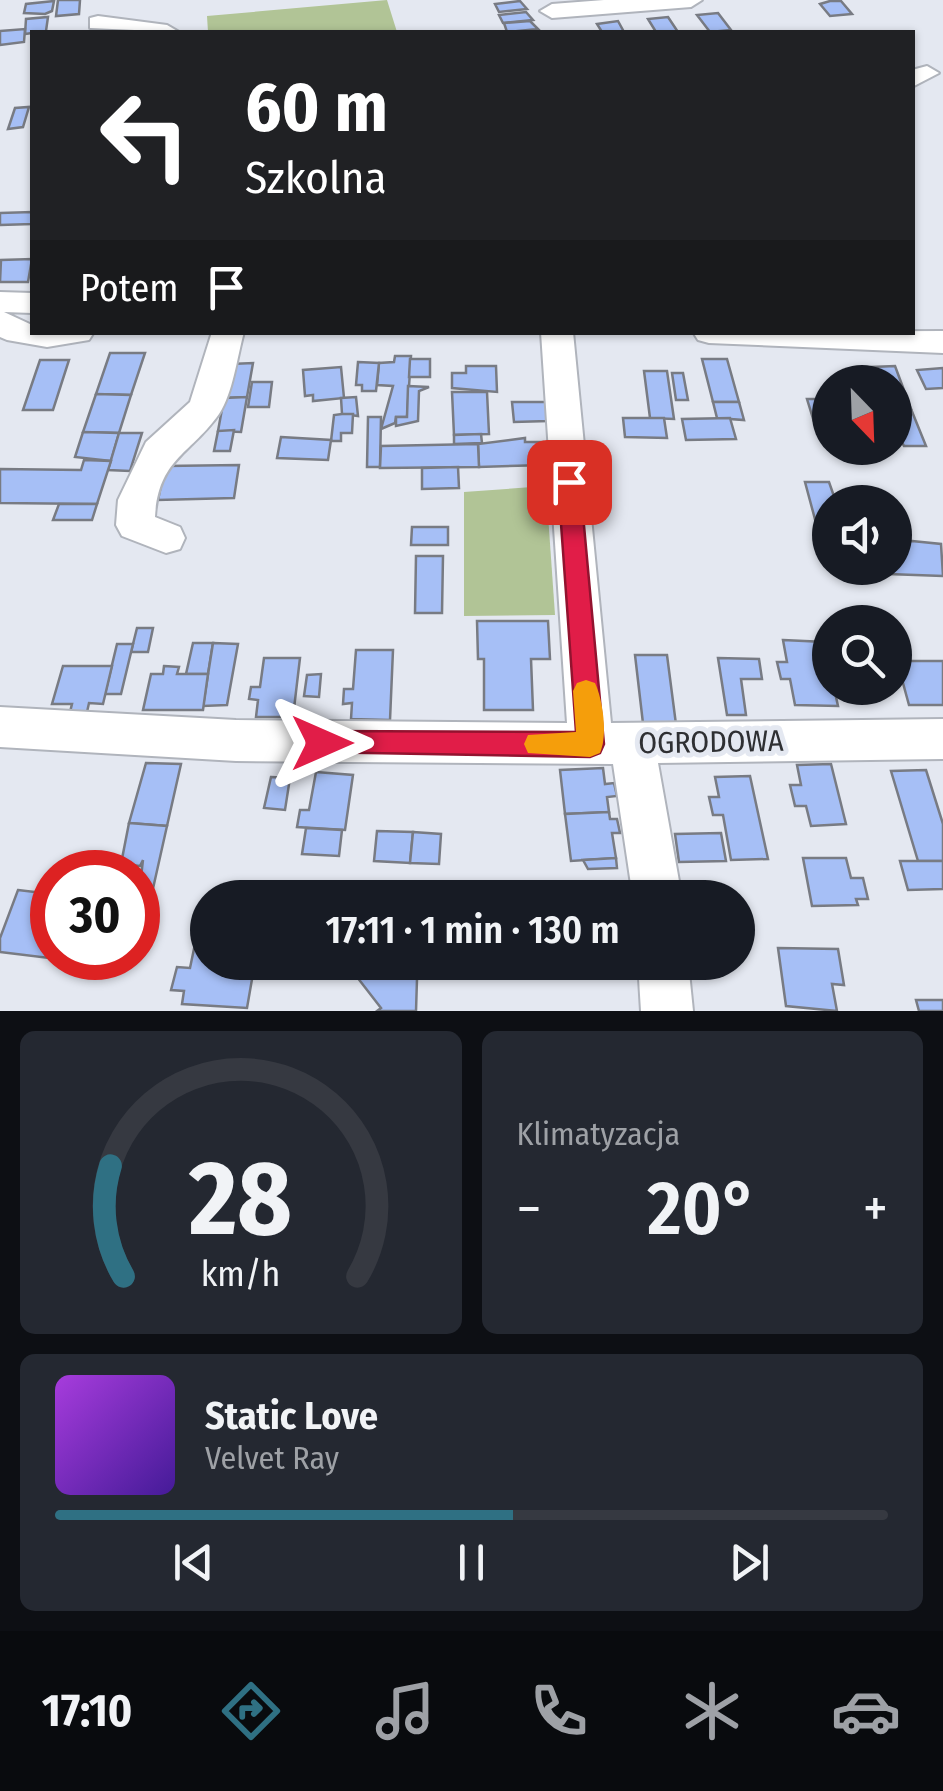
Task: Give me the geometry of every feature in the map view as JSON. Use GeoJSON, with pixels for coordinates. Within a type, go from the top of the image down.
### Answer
{"type":"FeatureCollection","features":[{"type":"Feature","properties":{"kind":"street"},"geometry":{"type":"LineString","coordinates":[[554,15],[690,0]]}},
{"type":"Feature","properties":{"kind":"street"},"geometry":{"type":"LineString","coordinates":[[98,23],[152,30]]}},
{"type":"Feature","properties":{"kind":"street"},"geometry":{"type":"LineString","coordinates":[[0,302],[30,303]]}},
{"type":"Feature","properties":{"kind":"street"},"geometry":{"type":"LineString","coordinates":[[0,322],[12,332],[45,338],[62,335]]}},
{"type":"Feature","properties":{"kind":"street"},"geometry":{"type":"LineString","coordinates":[[166,538],[135,525],[137,500],[159,450],[205,408],[227,335]]}},
{"type":"Feature","properties":{"kind":"street"},"geometry":{"type":"LineString","coordinates":[[556,335],[611,744],[653,880]]}},
{"type":"Feature","properties":{"kind":"street"},"geometry":{"type":"LineString","coordinates":[[851,335],[943,342]]}},
{"type":"Feature","properties":{"kind":"street","name":"OGRODOWA"},"geometry":{"type":"LineString","coordinates":[[0,727],[206,742],[611,744],[943,739]]}},
{"type":"Feature","properties":{"kind":"street"},"geometry":{"type":"LineString","coordinates":[[664,980],[667,1011]]}},
{"type":"Feature","properties":{"kind":"green space"},"geometry":{"type":"Polygon","coordinates":[[[387,0],[396,30],[208,30],[207,16],[387,0]]]}},
{"type":"Feature","properties":{"kind":"green space"},"geometry":{"type":"Polygon","coordinates":[[[546,486],[555,615],[464,616],[464,492],[546,486]]]}},
{"type":"Feature","properties":{"kind":"building"},"geometry":{"type":"Polygon","coordinates":[[[58,0],[80,0],[79,14],[56,16],[58,0]]]}},
{"type":"Feature","properties":{"kind":"building"},"geometry":{"type":"Polygon","coordinates":[[[54,1],[52,11],[45,14],[24,13],[26,4],[54,1]]]}},
{"type":"Feature","properties":{"kind":"building"},"geometry":{"type":"Polygon","coordinates":[[[520,1],[527,9],[499,12],[495,4],[520,1]]]}},
{"type":"Feature","properties":{"kind":"building"},"geometry":{"type":"Polygon","coordinates":[[[841,1],[852,14],[830,16],[820,4],[841,1]]]}},
{"type":"Feature","properties":{"kind":"building"},"geometry":{"type":"Polygon","coordinates":[[[526,12],[533,20],[503,23],[499,15],[526,12]]]}},
{"type":"Feature","properties":{"kind":"building"},"geometry":{"type":"Polygon","coordinates":[[[718,13],[731,30],[708,30],[697,15],[718,13]]]}},
{"type":"Feature","properties":{"kind":"building"},"geometry":{"type":"Polygon","coordinates":[[[48,17],[46,30],[30,30],[25,34],[26,19],[48,17]]]}},
{"type":"Feature","properties":{"kind":"building"},"geometry":{"type":"Polygon","coordinates":[[[668,17],[677,30],[655,30],[648,19],[668,17]]]}},
{"type":"Feature","properties":{"kind":"building"},"geometry":{"type":"Polygon","coordinates":[[[530,21],[538,29],[506,30],[504,23],[530,21]]]}},
{"type":"Feature","properties":{"kind":"building"},"geometry":{"type":"Polygon","coordinates":[[[618,21],[623,30],[601,30],[597,24],[618,21]]]}},
{"type":"Feature","properties":{"kind":"building"},"geometry":{"type":"Polygon","coordinates":[[[25,29],[24,42],[0,45],[0,31],[25,29]]]}},
{"type":"Feature","properties":{"kind":"building"},"geometry":{"type":"Polygon","coordinates":[[[29,107],[23,127],[8,129],[15,108],[29,107]]]}},
{"type":"Feature","properties":{"kind":"building"},"geometry":{"type":"Polygon","coordinates":[[[30,212],[30,224],[0,225],[0,213],[30,212]]]}},
{"type":"Feature","properties":{"kind":"building"},"geometry":{"type":"Polygon","coordinates":[[[30,259],[28,282],[0,282],[1,260],[30,259]]]}},
{"type":"Feature","properties":{"kind":"building"},"geometry":{"type":"Polygon","coordinates":[[[110,353],[145,353],[131,395],[96,394],[110,353]]]}},
{"type":"Feature","properties":{"kind":"building"},"geometry":{"type":"Polygon","coordinates":[[[395,356],[411,356],[407,417],[396,417],[395,423],[381,429],[393,386],[377,385],[379,363],[394,362],[395,356]]]}},
{"type":"Feature","properties":{"kind":"building"},"geometry":{"type":"Polygon","coordinates":[[[410,359],[430,359],[430,377],[409,377],[410,359]]]}},
{"type":"Feature","properties":{"kind":"building"},"geometry":{"type":"Polygon","coordinates":[[[702,359],[727,359],[739,402],[713,402],[702,359]]]}},
{"type":"Feature","properties":{"kind":"building"},"geometry":{"type":"Polygon","coordinates":[[[40,360],[69,360],[53,410],[23,410],[40,360]]]}},
{"type":"Feature","properties":{"kind":"building"},"geometry":{"type":"Polygon","coordinates":[[[358,362],[379,363],[376,391],[362,391],[362,385],[356,385],[358,362]]]}},
{"type":"Feature","properties":{"kind":"building"},"geometry":{"type":"Polygon","coordinates":[[[253,363],[247,397],[224,398],[231,364],[253,363]]]}},
{"type":"Feature","properties":{"kind":"building"},"geometry":{"type":"Polygon","coordinates":[[[466,366],[496,366],[497,392],[452,388],[452,373],[466,373],[466,366]]]}},
{"type":"Feature","properties":{"kind":"building"},"geometry":{"type":"Polygon","coordinates":[[[341,367],[344,398],[313,401],[313,395],[305,396],[303,370],[341,367]]]}},
{"type":"Feature","properties":{"kind":"building"},"geometry":{"type":"Polygon","coordinates":[[[943,368],[943,388],[926,389],[917,370],[943,368]]]}},
{"type":"Feature","properties":{"kind":"building"},"geometry":{"type":"Polygon","coordinates":[[[644,371],[667,371],[674,419],[650,418],[644,371]]]}},
{"type":"Feature","properties":{"kind":"building"},"geometry":{"type":"Polygon","coordinates":[[[672,373],[683,373],[688,400],[676,400],[672,373]]]}},
{"type":"Feature","properties":{"kind":"building"},"geometry":{"type":"Polygon","coordinates":[[[252,382],[272,382],[269,407],[248,407],[252,382]]]}},
{"type":"Feature","properties":{"kind":"building"},"geometry":{"type":"Polygon","coordinates":[[[408,386],[429,387],[419,391],[418,421],[396,426],[396,417],[407,417],[408,386]]]}},
{"type":"Feature","properties":{"kind":"building"},"geometry":{"type":"Polygon","coordinates":[[[452,392],[487,392],[489,434],[454,435],[452,392]]]}},
{"type":"Feature","properties":{"kind":"building"},"geometry":{"type":"Polygon","coordinates":[[[96,394],[131,395],[119,433],[83,432],[96,394]]]}},
{"type":"Feature","properties":{"kind":"building"},"geometry":{"type":"Polygon","coordinates":[[[247,397],[241,432],[218,431],[224,398],[247,397]]]}},
{"type":"Feature","properties":{"kind":"building"},"geometry":{"type":"Polygon","coordinates":[[[356,397],[358,416],[342,414],[341,398],[356,397]]]}},
{"type":"Feature","properties":{"kind":"building"},"geometry":{"type":"Polygon","coordinates":[[[512,402],[546,402],[548,421],[514,422],[512,402]]]}},
{"type":"Feature","properties":{"kind":"building"},"geometry":{"type":"Polygon","coordinates":[[[713,402],[739,402],[744,420],[717,418],[713,402]]]}},
{"type":"Feature","properties":{"kind":"building"},"geometry":{"type":"Polygon","coordinates":[[[912,411],[926,446],[912,446],[912,411]]]}},
{"type":"Feature","properties":{"kind":"building"},"geometry":{"type":"Polygon","coordinates":[[[353,414],[352,433],[341,433],[341,441],[331,441],[334,415],[353,414]]]}},
{"type":"Feature","properties":{"kind":"building"},"geometry":{"type":"Polygon","coordinates":[[[368,417],[381,417],[380,467],[367,467],[368,417]]]}},
{"type":"Feature","properties":{"kind":"building"},"geometry":{"type":"Polygon","coordinates":[[[623,418],[664,418],[667,438],[625,437],[623,418]]]}},
{"type":"Feature","properties":{"kind":"building"},"geometry":{"type":"Polygon","coordinates":[[[730,418],[736,439],[686,440],[682,419],[730,418]]]}},
{"type":"Feature","properties":{"kind":"building"},"geometry":{"type":"Polygon","coordinates":[[[234,430],[230,451],[214,451],[218,431],[234,430]]]}},
{"type":"Feature","properties":{"kind":"building"},"geometry":{"type":"Polygon","coordinates":[[[83,432],[119,433],[111,461],[75,457],[83,432]]]}},
{"type":"Feature","properties":{"kind":"building"},"geometry":{"type":"Polygon","coordinates":[[[119,433],[142,433],[130,471],[108,470],[119,433]]]}},
{"type":"Feature","properties":{"kind":"building"},"geometry":{"type":"Polygon","coordinates":[[[481,434],[482,443],[454,444],[454,435],[481,434]]]}},
{"type":"Feature","properties":{"kind":"building"},"geometry":{"type":"Polygon","coordinates":[[[281,437],[331,440],[328,460],[277,458],[281,437]]]}},
{"type":"Feature","properties":{"kind":"building"},"geometry":{"type":"Polygon","coordinates":[[[525,438],[525,442],[543,442],[545,465],[479,467],[478,444],[525,438]]]}},
{"type":"Feature","properties":{"kind":"building"},"geometry":{"type":"Polygon","coordinates":[[[478,444],[479,467],[380,468],[381,446],[478,444]]]}},
{"type":"Feature","properties":{"kind":"building"},"geometry":{"type":"Polygon","coordinates":[[[84,460],[111,461],[97,504],[0,503],[0,469],[81,470],[84,460]]]}},
{"type":"Feature","properties":{"kind":"building"},"geometry":{"type":"Polygon","coordinates":[[[239,465],[234,498],[158,500],[165,466],[239,465]]]}},
{"type":"Feature","properties":{"kind":"building"},"geometry":{"type":"Polygon","coordinates":[[[458,467],[459,488],[422,489],[422,468],[458,467]]]}},
{"type":"Feature","properties":{"kind":"building"},"geometry":{"type":"Polygon","coordinates":[[[805,482],[829,482],[830,485],[812,485],[812,508],[805,482]]]}},
{"type":"Feature","properties":{"kind":"building"},"geometry":{"type":"Polygon","coordinates":[[[59,504],[97,504],[92,520],[53,520],[59,504]]]}},
{"type":"Feature","properties":{"kind":"building"},"geometry":{"type":"Polygon","coordinates":[[[412,527],[448,527],[448,545],[411,545],[412,527]]]}},
{"type":"Feature","properties":{"kind":"building"},"geometry":{"type":"Polygon","coordinates":[[[912,541],[941,544],[943,576],[912,575],[912,541]]]}},
{"type":"Feature","properties":{"kind":"building"},"geometry":{"type":"Polygon","coordinates":[[[416,556],[443,556],[442,613],[415,613],[416,556]]]}},
{"type":"Feature","properties":{"kind":"building"},"geometry":{"type":"Polygon","coordinates":[[[477,621],[548,621],[550,659],[531,659],[533,710],[484,710],[484,659],[478,659],[477,621]]]}},
{"type":"Feature","properties":{"kind":"building"},"geometry":{"type":"Polygon","coordinates":[[[137,628],[153,628],[148,652],[131,652],[137,628]]]}},
{"type":"Feature","properties":{"kind":"building"},"geometry":{"type":"Polygon","coordinates":[[[783,640],[812,641],[812,705],[838,706],[795,705],[790,679],[781,679],[777,662],[787,662],[783,640]]]}},
{"type":"Feature","properties":{"kind":"building"},"geometry":{"type":"Polygon","coordinates":[[[193,643],[213,643],[208,674],[186,674],[193,643]]]}},
{"type":"Feature","properties":{"kind":"building"},"geometry":{"type":"Polygon","coordinates":[[[213,643],[238,644],[227,705],[203,706],[213,643]]]}},
{"type":"Feature","properties":{"kind":"building"},"geometry":{"type":"Polygon","coordinates":[[[117,644],[133,644],[121,694],[105,694],[117,644]]]}},
{"type":"Feature","properties":{"kind":"building"},"geometry":{"type":"Polygon","coordinates":[[[356,650],[393,650],[390,720],[351,719],[352,703],[343,704],[344,689],[353,689],[356,650]]]}},
{"type":"Feature","properties":{"kind":"building"},"geometry":{"type":"Polygon","coordinates":[[[635,655],[667,655],[677,732],[644,732],[635,655]]]}},
{"type":"Feature","properties":{"kind":"building"},"geometry":{"type":"Polygon","coordinates":[[[264,658],[300,658],[293,717],[256,717],[258,700],[249,699],[251,687],[260,687],[264,658]]]}},
{"type":"Feature","properties":{"kind":"building"},"geometry":{"type":"Polygon","coordinates":[[[718,658],[759,659],[762,679],[741,679],[746,715],[727,715],[718,658]]]}},
{"type":"Feature","properties":{"kind":"building"},"geometry":{"type":"Polygon","coordinates":[[[912,661],[943,661],[943,705],[912,705],[912,661]]]}},
{"type":"Feature","properties":{"kind":"building"},"geometry":{"type":"Polygon","coordinates":[[[63,666],[112,666],[103,704],[89,703],[87,712],[70,712],[72,704],[52,704],[63,666]]]}},
{"type":"Feature","properties":{"kind":"building"},"geometry":{"type":"Polygon","coordinates":[[[164,666],[179,667],[177,674],[208,674],[203,710],[143,710],[151,674],[163,674],[164,666]]]}},
{"type":"Feature","properties":{"kind":"building"},"geometry":{"type":"Polygon","coordinates":[[[321,674],[319,697],[304,696],[307,675],[321,674]]]}},
{"type":"Feature","properties":{"kind":"building"},"geometry":{"type":"Polygon","coordinates":[[[146,763],[181,764],[167,826],[129,823],[146,763]]]}},
{"type":"Feature","properties":{"kind":"building"},"geometry":{"type":"Polygon","coordinates":[[[831,764],[846,824],[811,826],[806,806],[795,806],[790,785],[801,785],[797,765],[831,764]]]}},
{"type":"Feature","properties":{"kind":"building"},"geometry":{"type":"Polygon","coordinates":[[[603,768],[605,784],[614,783],[617,796],[607,797],[609,812],[565,814],[560,770],[603,768]]]}},
{"type":"Feature","properties":{"kind":"building"},"geometry":{"type":"Polygon","coordinates":[[[926,770],[943,824],[943,861],[918,861],[891,771],[926,770]]]}},
{"type":"Feature","properties":{"kind":"building"},"geometry":{"type":"Polygon","coordinates":[[[316,772],[353,775],[345,830],[297,827],[300,810],[309,810],[316,772]]]}},
{"type":"Feature","properties":{"kind":"building"},"geometry":{"type":"Polygon","coordinates":[[[750,776],[768,859],[731,860],[723,815],[713,815],[709,797],[719,797],[715,777],[750,776]]]}},
{"type":"Feature","properties":{"kind":"building"},"geometry":{"type":"Polygon","coordinates":[[[271,777],[290,778],[285,810],[264,808],[271,777]]]}},
{"type":"Feature","properties":{"kind":"building"},"geometry":{"type":"Polygon","coordinates":[[[609,812],[610,819],[617,819],[620,833],[612,833],[616,858],[571,861],[565,814],[609,812]]]}},
{"type":"Feature","properties":{"kind":"building"},"geometry":{"type":"Polygon","coordinates":[[[129,823],[167,826],[160,857],[160,850],[124,850],[129,823]]]}},
{"type":"Feature","properties":{"kind":"building"},"geometry":{"type":"Polygon","coordinates":[[[306,828],[342,830],[339,856],[302,854],[306,828]]]}},
{"type":"Feature","properties":{"kind":"building"},"geometry":{"type":"Polygon","coordinates":[[[377,831],[413,832],[410,863],[374,861],[377,831]]]}},
{"type":"Feature","properties":{"kind":"building"},"geometry":{"type":"Polygon","coordinates":[[[413,832],[441,834],[439,864],[410,863],[413,832]]]}},
{"type":"Feature","properties":{"kind":"building"},"geometry":{"type":"Polygon","coordinates":[[[721,833],[726,861],[679,862],[675,834],[721,833]]]}},
{"type":"Feature","properties":{"kind":"building"},"geometry":{"type":"Polygon","coordinates":[[[616,858],[617,868],[588,869],[583,860],[616,858]]]}},
{"type":"Feature","properties":{"kind":"building"},"geometry":{"type":"Polygon","coordinates":[[[803,858],[846,858],[851,878],[863,878],[868,899],[856,899],[858,905],[812,906],[803,858]]]}},
{"type":"Feature","properties":{"kind":"building"},"geometry":{"type":"Polygon","coordinates":[[[900,861],[943,861],[943,889],[908,890],[900,861]]]}},
{"type":"Feature","properties":{"kind":"building"},"geometry":{"type":"Polygon","coordinates":[[[18,890],[30,891],[30,956],[0,952],[0,938],[18,890]]]}},
{"type":"Feature","properties":{"kind":"building"},"geometry":{"type":"Polygon","coordinates":[[[778,948],[838,949],[844,985],[832,984],[837,1011],[786,1006],[778,948]]]}},
{"type":"Feature","properties":{"kind":"building"},"geometry":{"type":"Polygon","coordinates":[[[177,967],[190,968],[190,980],[252,980],[247,1008],[182,1004],[184,991],[171,990],[177,967]]]}},
{"type":"Feature","properties":{"kind":"building"},"geometry":{"type":"Polygon","coordinates":[[[359,980],[417,980],[416,1011],[377,1011],[381,1008],[359,980]]]}},
{"type":"Feature","properties":{"kind":"building"},"geometry":{"type":"Polygon","coordinates":[[[916,1000],[943,1000],[943,1011],[919,1011],[916,1000]]]}},
{"type":"Feature","properties":{"kind":"slow traffic"},"geometry":{"type":"LineString","coordinates":[[537,744],[590,744],[586,691]]}},
{"type":"Feature","properties":{"kind":"route"},"geometry":{"type":"LineString","coordinates":[[322,743],[590,744],[569,482]]}}]}
